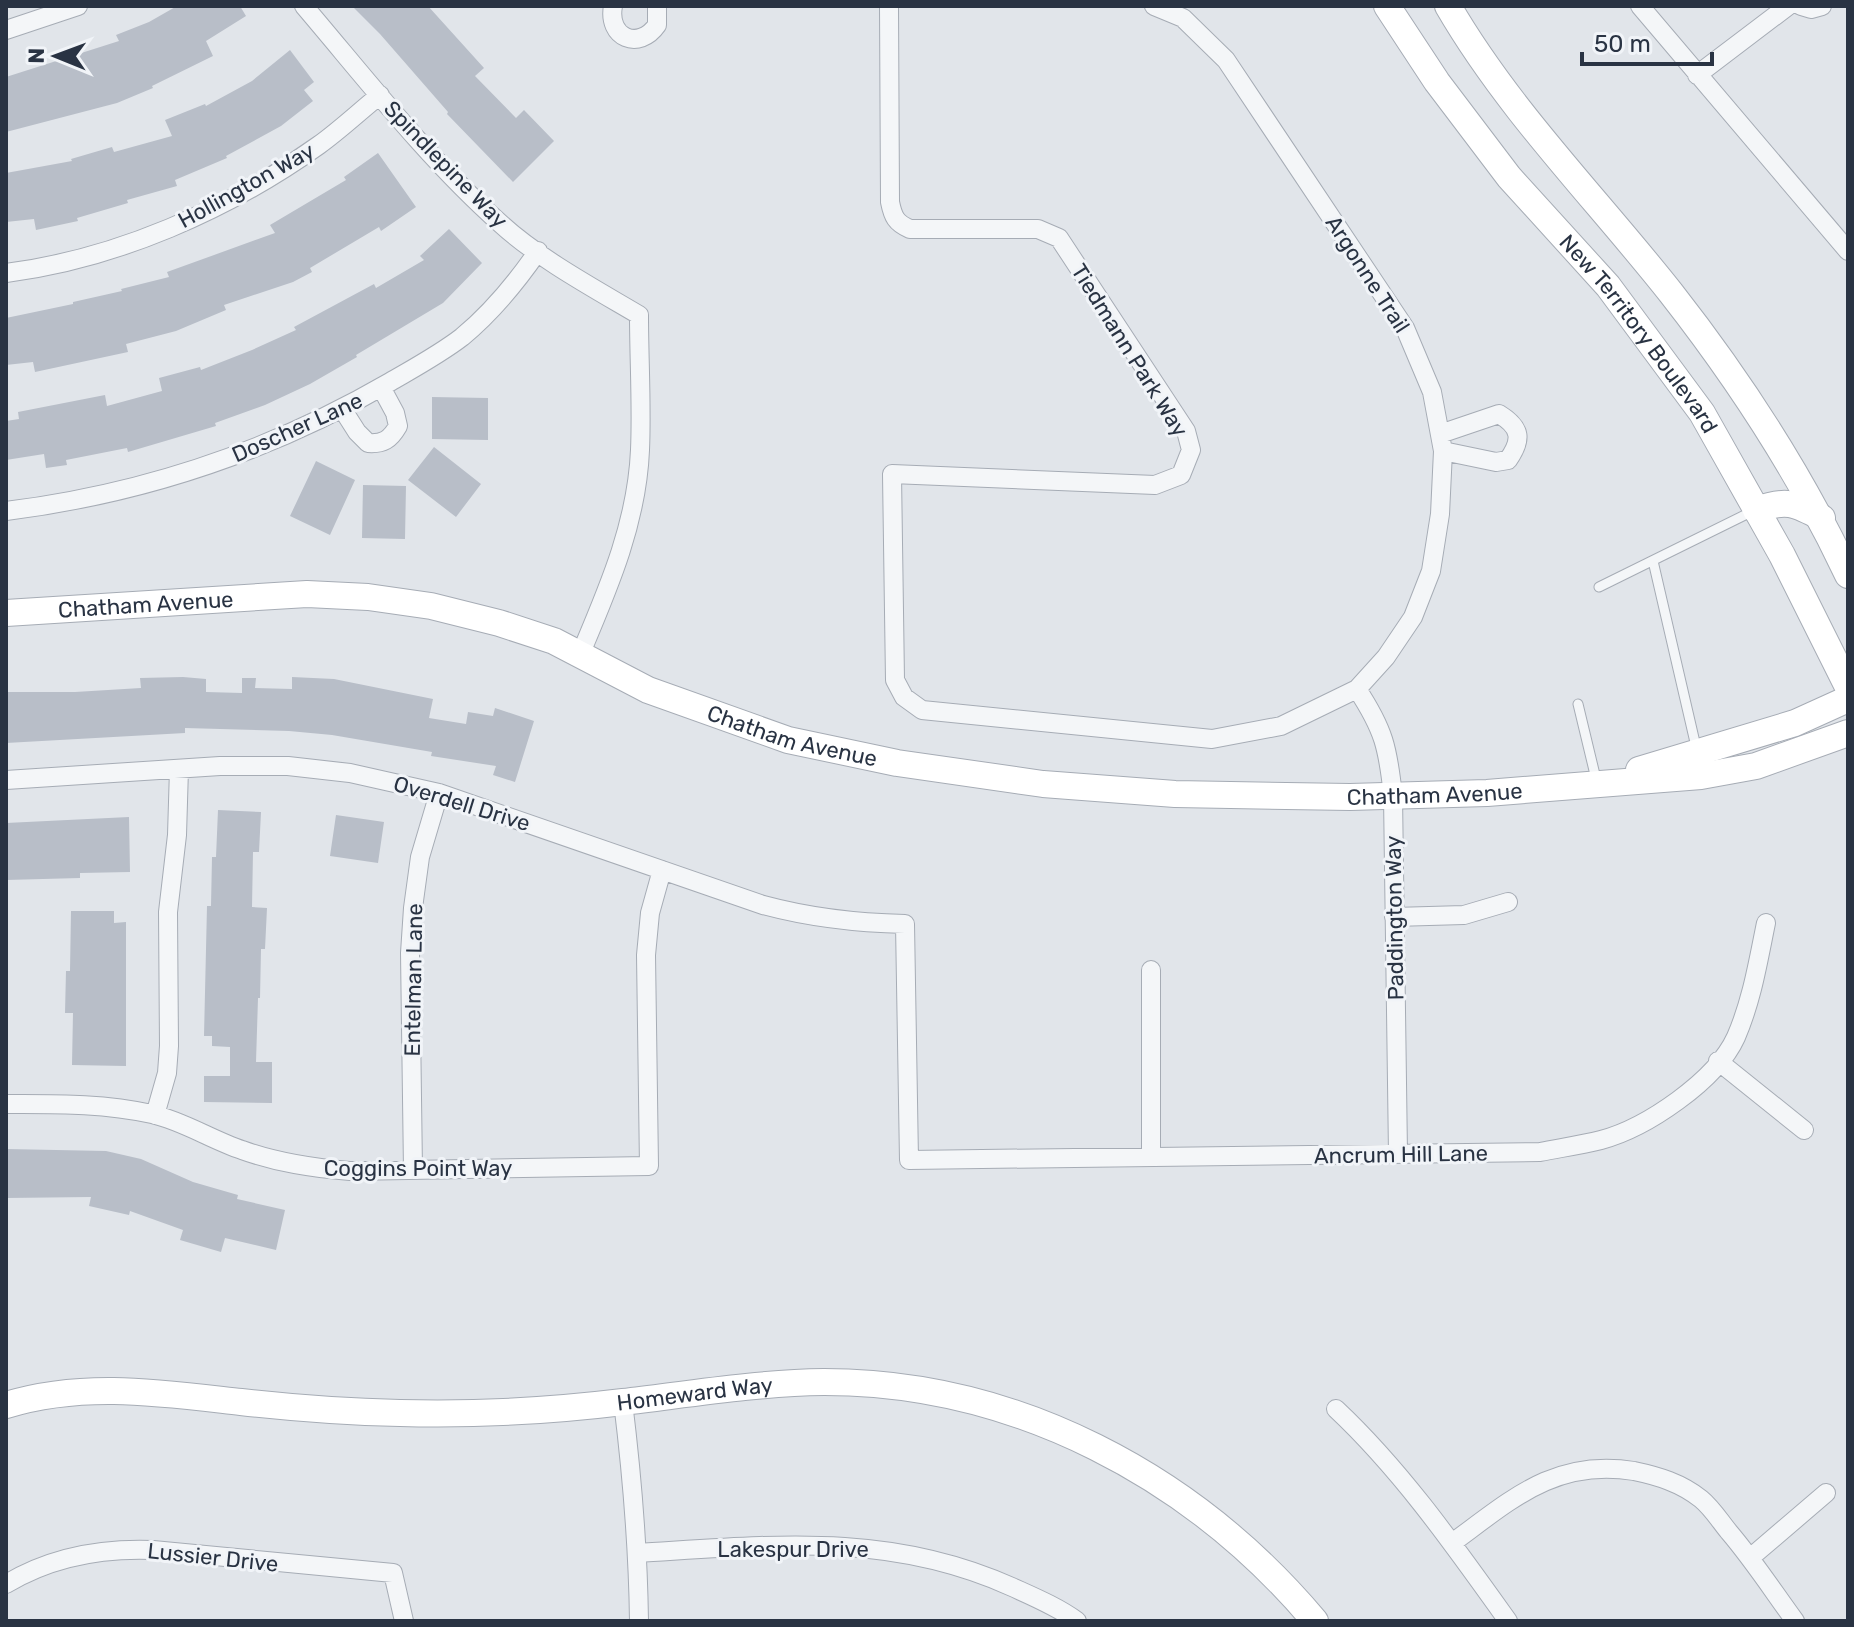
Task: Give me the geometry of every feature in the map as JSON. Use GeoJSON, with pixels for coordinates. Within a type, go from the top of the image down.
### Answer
{"type":"FeatureCollection","features":[{"type":"Feature","properties":{"kind":"street"},"geometry":{"type":"LineString","coordinates":[[6,30],[78,6]]}},
{"type":"Feature","properties":{"kind":"street","name":"Spindlepine Way"},"geometry":{"type":"LineString","coordinates":[[304,6],[463,187],[503,226],[639,315],[640,452],[632,509],[617,568],[580,655]]}},
{"type":"Feature","properties":{"kind":"street"},"geometry":{"type":"LineString","coordinates":[[613,6],[613,24],[626,37],[635,39],[652,32],[657,25],[657,6]]}},
{"type":"Feature","properties":{"kind":"street","name":"Tiedmann Park Way"},"geometry":{"type":"LineString","coordinates":[[889,6],[890,202],[893,217],[910,229],[1038,229],[1059,238],[1186,431],[1191,450],[1181,475],[1155,485],[892,474],[895,680],[904,697]]}},
{"type":"Feature","properties":{"kind":"street","name":"Argonne Trail"},"geometry":{"type":"LineString","coordinates":[[904,697],[922,710],[1212,739],[1281,726],[1357,689],[1386,657],[1413,617],[1431,571],[1440,514],[1442,442],[1432,392],[1405,328],[1226,60],[1184,12],[1154,6]]}},
{"type":"Feature","properties":{"kind":"street"},"geometry":{"type":"LineString","coordinates":[[1184,12],[1198,6]]}},
{"type":"Feature","properties":{"kind":"street","name":"New Territory Boulevard"},"geometry":{"type":"LineString","coordinates":[[1387,6],[1437,82],[1500,166],[1608,286],[1702,413],[1848,687]]}},
{"type":"Feature","properties":{"kind":"street"},"geometry":{"type":"LineString","coordinates":[[1448,6],[1475,53],[1670,293],[1749,398],[1822,518],[1848,575]]}},
{"type":"Feature","properties":{"kind":"street"},"geometry":{"type":"LineString","coordinates":[[1640,6],[1848,251]]}},
{"type":"Feature","properties":{"kind":"street"},"geometry":{"type":"LineString","coordinates":[[1697,75],[1788,6]]}},
{"type":"Feature","properties":{"kind":"street"},"geometry":{"type":"LineString","coordinates":[[1801,6],[1811,9],[1822,6]]}},
{"type":"Feature","properties":{"kind":"street","name":"Hollington Way"},"geometry":{"type":"LineString","coordinates":[[6,273],[79,259],[159,232],[224,202],[319,145],[380,95]]}},
{"type":"Feature","properties":{"kind":"street","name":"Doscher Lane"},"geometry":{"type":"LineString","coordinates":[[6,511],[116,492],[192,472],[343,410],[460,338],[517,282],[538,251]]}},
{"type":"Feature","properties":{"kind":"street"},"geometry":{"type":"LineString","coordinates":[[343,410],[368,443],[381,443],[391,437],[398,426],[395,413],[381,387]]}},
{"type":"Feature","properties":{"kind":"street"},"geometry":{"type":"LineString","coordinates":[[1756,510],[1776,502],[1786,502],[1800,505],[1822,518]]}},
{"type":"Feature","properties":{"kind":"street","name":"Chatham Avenue"},"geometry":{"type":"LineString","coordinates":[[6,613],[307,594],[368,597],[431,606],[554,641],[648,690],[788,740],[897,763],[1043,784],[1175,794],[1393,796],[1487,793],[1701,776],[1756,766],[1848,733]]}},
{"type":"Feature","properties":{"kind":"street","name":"Paddington Way"},"geometry":{"type":"LineString","coordinates":[[1357,689],[1376,717],[1388,751],[1393,796],[1398,1154]]}},
{"type":"Feature","properties":{"kind":"street","name":"Chatham Avenue"},"geometry":{"type":"LineString","coordinates":[[1597,784],[1795,723],[1848,699]]}},
{"type":"Feature","properties":{"kind":"street","name":"Overdell Drive"},"geometry":{"type":"LineString","coordinates":[[6,780],[179,769],[288,766],[350,773],[439,793],[763,905],[809,918],[905,924],[909,1160]]}},
{"type":"Feature","properties":{"kind":"street"},"geometry":{"type":"LineString","coordinates":[[155,1115],[167,1073],[169,1046],[168,912],[177,835],[179,769]]}},
{"type":"Feature","properties":{"kind":"street","name":"Entelman Lane"},"geometry":{"type":"LineString","coordinates":[[413,1170],[410,953],[413,908],[420,857],[439,793]]}},
{"type":"Feature","properties":{"kind":"street","name":"Coggins Point Way"},"geometry":{"type":"LineString","coordinates":[[6,1104],[104,1105],[155,1115],[281,1163],[350,1171],[649,1166],[646,955],[650,913],[662,870]]}},
{"type":"Feature","properties":{"kind":"street"},"geometry":{"type":"LineString","coordinates":[[1394,917],[1464,915],[1508,902]]}},
{"type":"Feature","properties":{"kind":"street","name":"Ancrum Hill Lane"},"geometry":{"type":"LineString","coordinates":[[909,1160],[1540,1152],[1603,1140],[1639,1124],[1679,1100],[1734,1040],[1751,994],[1766,923]]}},
{"type":"Feature","properties":{"kind":"street"},"geometry":{"type":"LineString","coordinates":[[1151,970],[1151,1157]]}},
{"type":"Feature","properties":{"kind":"street"},"geometry":{"type":"LineString","coordinates":[[1718,1061],[1804,1130]]}},
{"type":"Feature","properties":{"kind":"street","name":"Homeward Way"},"geometry":{"type":"LineString","coordinates":[[6,1405],[65,1392],[116,1389],[325,1410],[401,1413],[555,1409],[752,1386],[823,1382],[896,1387],[953,1397],[1013,1413],[1056,1427],[1099,1447],[1179,1495],[1264,1565],[1315,1621]]}},
{"type":"Feature","properties":{"kind":"street"},"geometry":{"type":"LineString","coordinates":[[623,1402],[633,1481],[639,1621]]}},
{"type":"Feature","properties":{"kind":"street"},"geometry":{"type":"LineString","coordinates":[[1336,1409],[1366,1437],[1452,1543],[1508,1621]]}},
{"type":"Feature","properties":{"kind":"street"},"geometry":{"type":"LineString","coordinates":[[1452,1543],[1535,1485],[1563,1474],[1594,1467],[1653,1475],[1680,1485],[1703,1501],[1750,1558],[1795,1621]]}},
{"type":"Feature","properties":{"kind":"street"},"geometry":{"type":"LineString","coordinates":[[1750,1558],[1826,1493]]}},
{"type":"Feature","properties":{"kind":"street","name":"Lakespur Drive"},"geometry":{"type":"LineString","coordinates":[[638,1553],[828,1545],[898,1552],[990,1577],[1042,1600],[1077,1621]]}},
{"type":"Feature","properties":{"kind":"street","name":"Lussier Drive"},"geometry":{"type":"LineString","coordinates":[[6,1584],[34,1569],[71,1557],[132,1549],[153,1550],[393,1573],[403,1613]]}},
{"type":"Feature","properties":{"kind":"lane"},"geometry":{"type":"LineString","coordinates":[[1599,587],[1756,510]]}},
{"type":"Feature","properties":{"kind":"lane"},"geometry":{"type":"LineString","coordinates":[[1653,561],[1697,751]]}},
{"type":"Feature","properties":{"kind":"lane"},"geometry":{"type":"LineString","coordinates":[[1578,704],[1597,784]]}},
{"type":"Feature","properties":{"kind":"building"},"geometry":{"type":"Polygon","coordinates":[[[177,6],[240,6],[246,16],[206,41],[213,56],[153,88],[117,103],[6,132],[6,77],[119,41],[116,35],[149,22],[177,6]]]}},
{"type":"Feature","properties":{"kind":"building"},"geometry":{"type":"Polygon","coordinates":[[[352,6],[428,6],[484,68],[475,76],[516,118],[524,110],[554,141],[513,182],[447,114],[380,34],[352,6]]]}},
{"type":"Feature","properties":{"kind":"building"},"geometry":{"type":"Polygon","coordinates":[[[290,50],[314,82],[304,90],[313,101],[281,126],[227,158],[175,180],[177,186],[127,200],[128,203],[77,218],[78,221],[36,230],[34,219],[6,222],[6,173],[72,161],[112,147],[114,152],[172,136],[165,120],[206,106],[252,81],[290,50]]]}},
{"type":"Feature","properties":{"kind":"building"},"geometry":{"type":"Polygon","coordinates":[[[378,153],[416,207],[381,231],[379,227],[310,268],[312,272],[293,282],[224,305],[226,310],[176,331],[126,344],[128,352],[35,372],[33,362],[6,365],[6,318],[73,304],[169,277],[167,272],[275,233],[270,225],[346,180],[344,177],[378,153]]]}},
{"type":"Feature","properties":{"kind":"building"},"geometry":{"type":"Polygon","coordinates":[[[449,229],[482,263],[443,303],[310,384],[215,423],[216,426],[128,452],[127,448],[66,460],[67,465],[46,468],[44,454],[6,460],[6,421],[19,419],[18,412],[105,395],[107,406],[162,391],[159,378],[200,367],[201,370],[252,350],[296,330],[294,327],[374,284],[376,288],[424,260],[420,256],[449,229]]]}},
{"type":"Feature","properties":{"kind":"building"},"geometry":{"type":"Polygon","coordinates":[[[432,397],[488,398],[488,440],[432,439],[432,397]]]}},
{"type":"Feature","properties":{"kind":"building"},"geometry":{"type":"Polygon","coordinates":[[[434,447],[481,484],[456,517],[408,480],[434,447]]]}},
{"type":"Feature","properties":{"kind":"building"},"geometry":{"type":"Polygon","coordinates":[[[316,461],[355,480],[330,535],[290,516],[316,461]]]}},
{"type":"Feature","properties":{"kind":"building"},"geometry":{"type":"Polygon","coordinates":[[[363,485],[406,486],[405,539],[362,538],[363,485]]]}},
{"type":"Feature","properties":{"kind":"building"},"geometry":{"type":"Polygon","coordinates":[[[292,677],[334,679],[433,699],[429,718],[466,724],[468,712],[493,716],[495,708],[534,721],[515,782],[493,775],[496,766],[332,735],[289,731],[185,728],[185,733],[6,743],[6,692],[141,688],[140,678],[206,679],[206,692],[242,693],[242,678],[256,678],[255,688],[292,689],[292,677]]]}},
{"type":"Feature","properties":{"kind":"building"},"geometry":{"type":"Polygon","coordinates":[[[218,810],[261,812],[259,852],[253,852],[252,907],[267,908],[265,949],[261,949],[256,1062],[272,1062],[272,1103],[204,1102],[204,1076],[230,1076],[230,1047],[212,1046],[212,1036],[204,1036],[207,906],[211,906],[212,857],[216,857],[218,810]]]}},
{"type":"Feature","properties":{"kind":"building"},"geometry":{"type":"Polygon","coordinates":[[[336,815],[384,822],[378,863],[330,856],[336,815]]]}},
{"type":"Feature","properties":{"kind":"building"},"geometry":{"type":"Polygon","coordinates":[[[129,817],[130,872],[80,873],[80,878],[6,880],[6,823],[129,817]]]}},
{"type":"Feature","properties":{"kind":"building"},"geometry":{"type":"Polygon","coordinates":[[[71,911],[114,911],[114,923],[126,922],[126,1066],[72,1065],[73,1013],[65,1013],[66,971],[70,971],[71,911]]]}},
{"type":"Feature","properties":{"kind":"building"},"geometry":{"type":"Polygon","coordinates":[[[6,1149],[106,1151],[141,1159],[193,1182],[238,1195],[237,1199],[285,1210],[276,1250],[225,1238],[221,1252],[180,1240],[183,1230],[130,1211],[129,1215],[89,1206],[91,1197],[6,1198],[6,1149]]]}}]}
